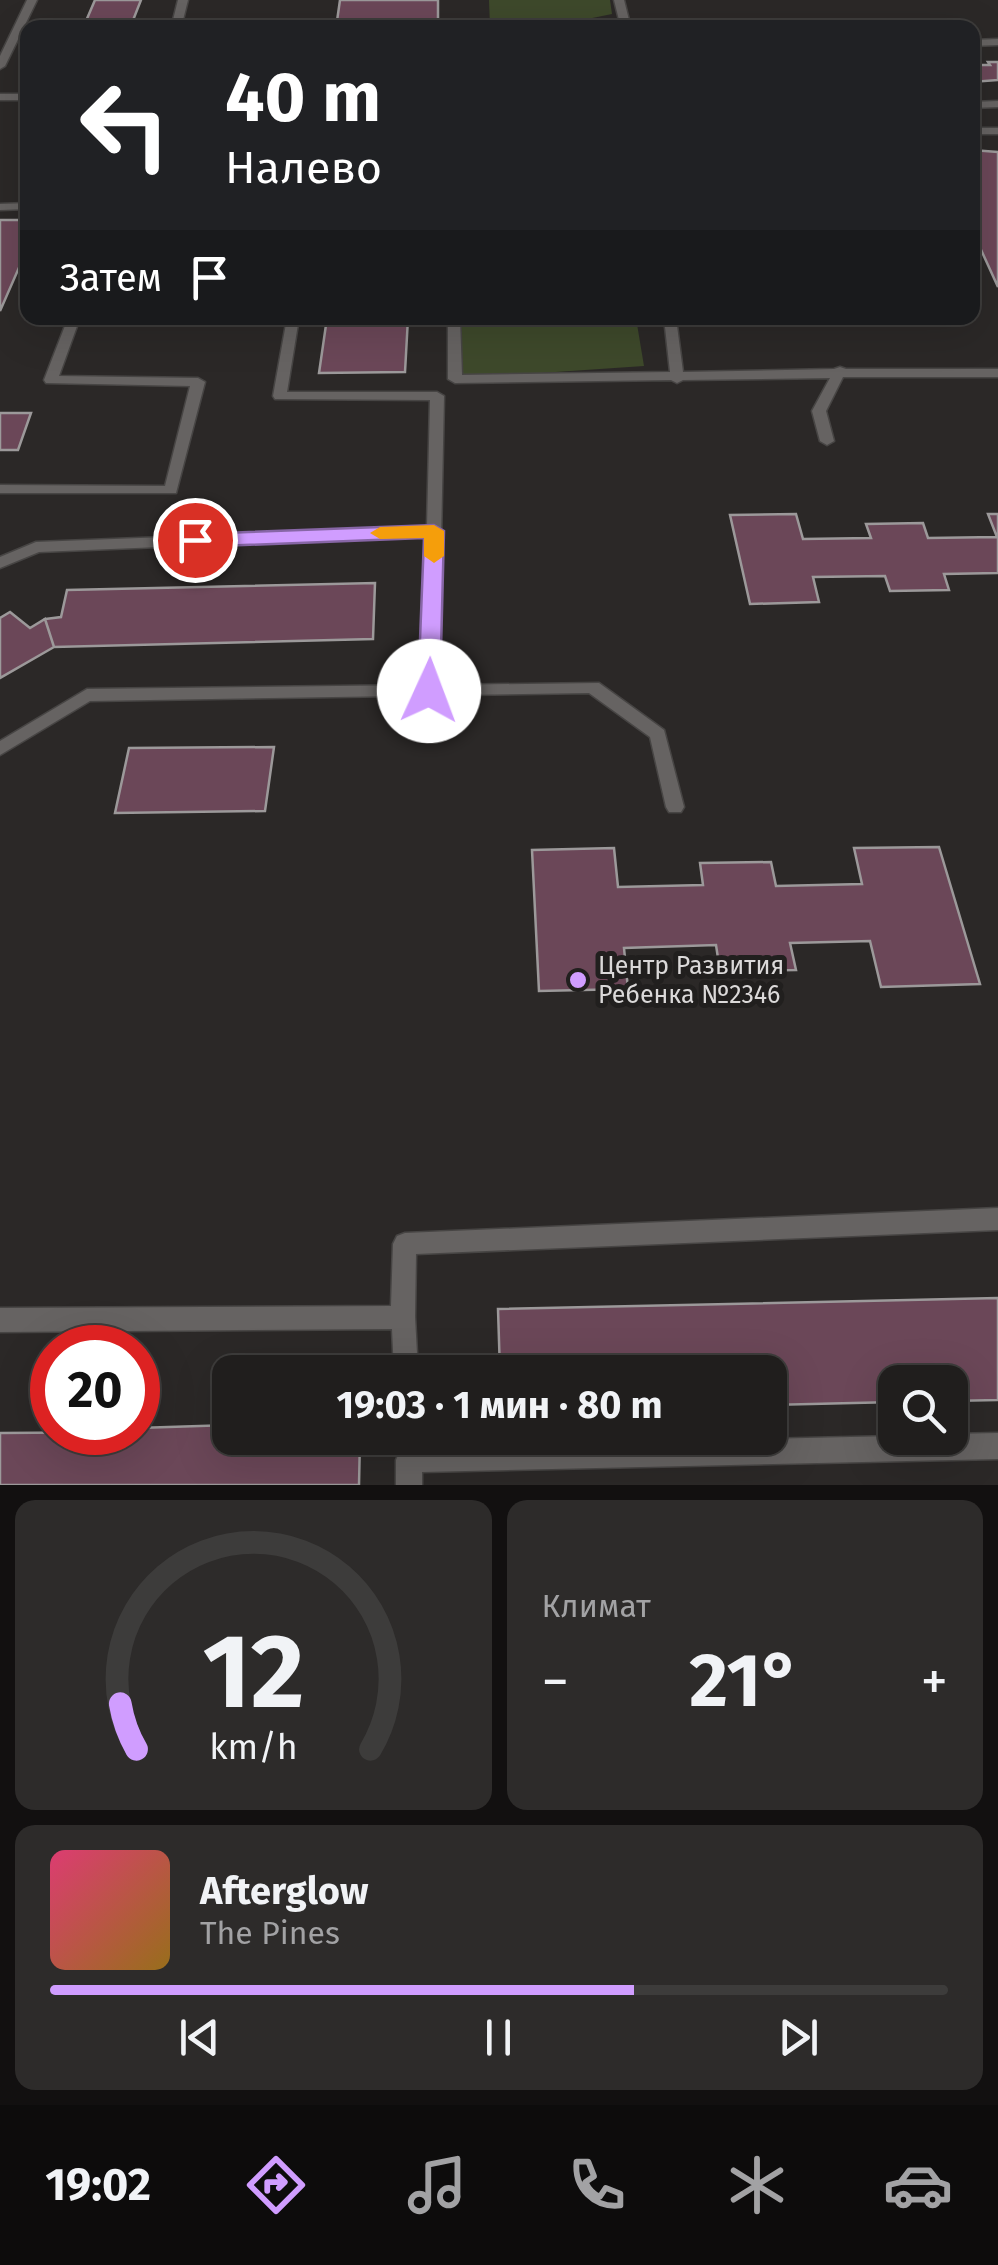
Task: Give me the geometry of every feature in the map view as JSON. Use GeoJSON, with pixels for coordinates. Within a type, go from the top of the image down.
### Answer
{"type":"FeatureCollection","features":[{"type":"Feature","properties":{"kind":"lane"},"geometry":{"type":"LineString","coordinates":[[0,66],[20,25]]}},
{"type":"Feature","properties":{"kind":"lane"},"geometry":{"type":"LineString","coordinates":[[0,489],[170,490],[198,382],[51,380],[71,325]]}},
{"type":"Feature","properties":{"kind":"lane"},"geometry":{"type":"LineString","coordinates":[[292,325],[280,396],[438,396],[429,691]]}},
{"type":"Feature","properties":{"kind":"lane"},"geometry":{"type":"LineString","coordinates":[[454,325],[455,379],[677,379],[840,371],[998,372]]}},
{"type":"Feature","properties":{"kind":"lane"},"geometry":{"type":"LineString","coordinates":[[671,325],[677,379]]}},
{"type":"Feature","properties":{"kind":"lane"},"geometry":{"type":"LineString","coordinates":[[828,441],[820,411],[840,371]]}},
{"type":"Feature","properties":{"kind":"lane"},"geometry":{"type":"LineString","coordinates":[[0,563],[36,546],[434,531]]}},
{"type":"Feature","properties":{"kind":"lane"},"geometry":{"type":"LineString","coordinates":[[0,749],[87,695],[593,687],[658,734],[675,807]]}},
{"type":"Feature","properties":{"kind":"lane"},"geometry":{"type":"LineString","coordinates":[[405,1355],[405,1244],[998,1219]]}},
{"type":"Feature","properties":{"kind":"lane"},"geometry":{"type":"LineString","coordinates":[[0,1320],[403,1317]]}},
{"type":"Feature","properties":{"kind":"lane"},"geometry":{"type":"LineString","coordinates":[[409,1461],[998,1446]]}},
{"type":"Feature","properties":{"kind":"green space"},"geometry":{"type":"Polygon","coordinates":[[[489,0],[610,0],[612,14],[582,20],[490,20],[489,0]]]}},
{"type":"Feature","properties":{"kind":"green space"},"geometry":{"type":"Polygon","coordinates":[[[454,325],[637,325],[644,366],[455,379],[454,325]]]}},
{"type":"Feature","properties":{"kind":"building"},"geometry":{"type":"Polygon","coordinates":[[[95,0],[141,0],[133,20],[86,20],[95,0]]]}},
{"type":"Feature","properties":{"kind":"building"},"geometry":{"type":"Polygon","coordinates":[[[340,0],[438,0],[438,20],[337,20],[340,0]]]}},
{"type":"Feature","properties":{"kind":"building"},"geometry":{"type":"Polygon","coordinates":[[[988,62],[998,62],[998,80],[980,81],[980,65],[990,65],[988,62]]]}},
{"type":"Feature","properties":{"kind":"building"},"geometry":{"type":"Polygon","coordinates":[[[980,151],[998,152],[998,287],[980,248],[980,151]]]}},
{"type":"Feature","properties":{"kind":"building"},"geometry":{"type":"Polygon","coordinates":[[[0,220],[20,220],[20,265],[0,311],[0,220]]]}},
{"type":"Feature","properties":{"kind":"building"},"geometry":{"type":"Polygon","coordinates":[[[326,325],[408,325],[405,372],[319,373],[326,325]]]}},
{"type":"Feature","properties":{"kind":"building"},"geometry":{"type":"Polygon","coordinates":[[[0,413],[31,413],[18,450],[0,450],[0,413]]]}},
{"type":"Feature","properties":{"kind":"building"},"geometry":{"type":"Polygon","coordinates":[[[796,514],[803,539],[871,538],[866,524],[923,523],[928,538],[997,537],[988,514],[998,514],[998,573],[944,574],[949,590],[890,591],[885,576],[813,577],[819,602],[750,604],[730,515],[796,514]]]}},
{"type":"Feature","properties":{"kind":"building"},"geometry":{"type":"Polygon","coordinates":[[[375,583],[373,639],[54,647],[45,619],[61,617],[67,590],[375,583]]]}},
{"type":"Feature","properties":{"kind":"building"},"geometry":{"type":"Polygon","coordinates":[[[10,612],[30,628],[45,619],[54,647],[0,678],[0,618],[10,612]]]}},
{"type":"Feature","properties":{"kind":"building"},"geometry":{"type":"Polygon","coordinates":[[[274,747],[265,811],[115,813],[129,748],[274,747]]]}},
{"type":"Feature","properties":{"kind":"building"},"geometry":{"type":"Polygon","coordinates":[[[939,847],[980,984],[881,987],[870,941],[790,943],[796,970],[720,971],[716,945],[624,948],[628,989],[539,991],[532,850],[614,848],[618,887],[703,885],[700,863],[771,862],[776,886],[862,884],[854,848],[939,847]]]}},
{"type":"Feature","properties":{"kind":"building"},"geometry":{"type":"Polygon","coordinates":[[[998,1298],[998,1400],[968,1401],[968,1365],[878,1365],[878,1402],[787,1405],[787,1355],[499,1355],[498,1309],[998,1298]]]}},
{"type":"Feature","properties":{"kind":"building"},"geometry":{"type":"Polygon","coordinates":[[[212,1426],[212,1455],[360,1455],[359,1485],[0,1485],[0,1433],[30,1433],[30,1455],[160,1455],[160,1427],[212,1426]]]}},
{"type":"Feature","properties":{"kind":"slow traffic"},"geometry":{"type":"LineString","coordinates":[[380,533],[434,531],[434,556]]}},
{"type":"Feature","properties":{"kind":"place","name":"Центр Развития Ребенка №2346"},"geometry":{"type":"Point","coordinates":[578,980]}},
{"type":"Feature","properties":{"kind":"route"},"geometry":{"type":"LineString","coordinates":[[195,540],[434,531],[429,691]]}}]}
